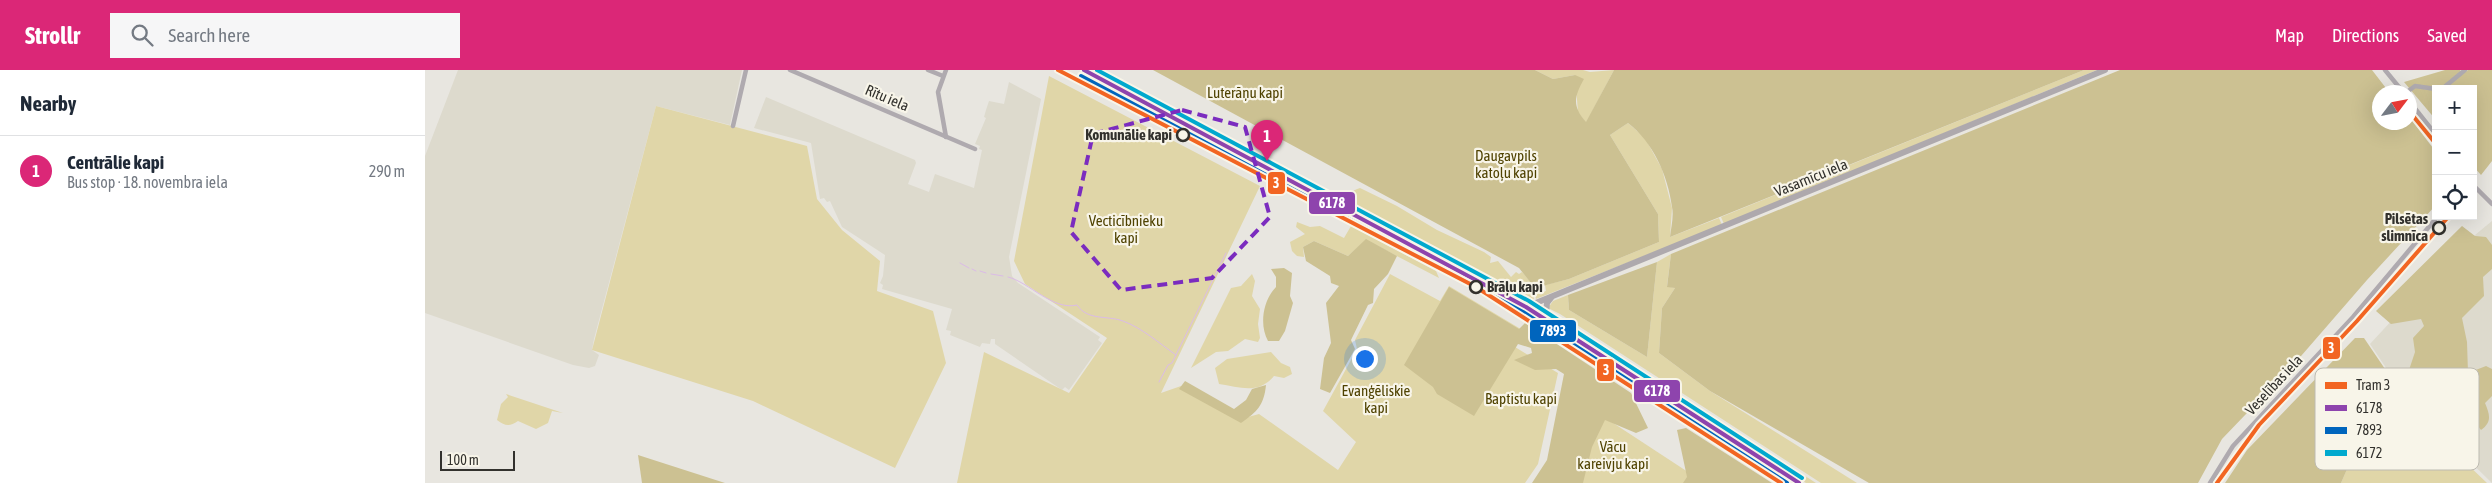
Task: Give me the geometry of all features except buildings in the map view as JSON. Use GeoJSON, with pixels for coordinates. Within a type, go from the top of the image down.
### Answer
{"type":"FeatureCollection","features":[{"type":"Feature","properties":{"kind":"highway"},"geometry":{"type":"LineString","coordinates":[[1526,307],[1535,313]]}},
{"type":"Feature","properties":{"kind":"main road"},"geometry":{"type":"LineString","coordinates":[[1084,70],[1526,307]]}},
{"type":"Feature","properties":{"kind":"main road"},"geometry":{"type":"LineString","coordinates":[[1535,313],[1799,483]]}},
{"type":"Feature","properties":{"kind":"street"},"geometry":{"type":"LineString","coordinates":[[733,126],[747,70]]}},
{"type":"Feature","properties":{"kind":"street","name":"Rītu iela"},"geometry":{"type":"LineString","coordinates":[[790,70],[975,149]]}},
{"type":"Feature","properties":{"kind":"street"},"geometry":{"type":"LineString","coordinates":[[929,70],[943,76]]}},
{"type":"Feature","properties":{"kind":"street"},"geometry":{"type":"LineString","coordinates":[[946,70],[937,92],[946,137]]}},
{"type":"Feature","properties":{"kind":"street","name":"Vasarnīcu iela"},"geometry":{"type":"LineString","coordinates":[[1526,307],[2105,70]]}},
{"type":"Feature","properties":{"kind":"street"},"geometry":{"type":"LineString","coordinates":[[2385,70],[2397,85]]}},
{"type":"Feature","properties":{"kind":"street"},"geometry":{"type":"LineString","coordinates":[[2447,85],[2465,70]]}},
{"type":"Feature","properties":{"kind":"street"},"geometry":{"type":"LineString","coordinates":[[2417,86],[2432,88]]}},
{"type":"Feature","properties":{"kind":"street"},"geometry":{"type":"LineString","coordinates":[[2417,111],[2432,130]]}},
{"type":"Feature","properties":{"kind":"street"},"geometry":{"type":"LineString","coordinates":[[2477,189],[2492,204]]}},
{"type":"Feature","properties":{"kind":"street","name":"Veselības iela"},"geometry":{"type":"LineString","coordinates":[[2210,483],[2233,446],[2353,318],[2435,220]]}},
{"type":"Feature","properties":{"kind":"street"},"geometry":{"type":"LineString","coordinates":[[1551,298],[1547,302],[1546,313],[1577,334],[1586,345]]}},
{"type":"Feature","properties":{"kind":"highlighted area"},"geometry":{"type":"Polygon","coordinates":[[[1182,110],[1245,127],[1270,217],[1212,278],[1121,290],[1071,232],[1093,134],[1182,110]]]}},
{"type":"Feature","properties":{"kind":"shaded area"},"geometry":{"type":"Polygon","coordinates":[[[458,70],[742,70],[730,125],[656,106],[594,339],[592,350],[599,355],[595,366],[589,368],[573,365],[425,313],[425,156],[458,70]]]}},
{"type":"Feature","properties":{"kind":"shaded area"},"geometry":{"type":"Polygon","coordinates":[[[1009,82],[1041,99],[1009,257],[1012,276],[1018,283],[1100,337],[1098,340],[1102,343],[1069,390],[1065,387],[1062,390],[995,344],[995,339],[991,339],[990,344],[982,343],[980,347],[950,335],[951,331],[946,330],[952,309],[882,289],[883,285],[880,283],[883,276],[885,255],[842,227],[830,201],[827,202],[824,198],[820,199],[811,143],[754,128],[766,97],[915,160],[916,163],[908,184],[929,192],[935,174],[974,188],[982,150],[979,149],[980,146],[975,144],[986,118],[984,117],[986,110],[989,101],[1004,104],[1009,82]]]}},
{"type":"Feature","properties":{"kind":"shaded area"},"geometry":{"type":"Polygon","coordinates":[[[2492,221],[2492,483],[2479,470],[2479,368],[2386,368],[2370,344],[2458,249],[2492,221]]]}},
{"type":"Feature","properties":{"kind":"green space"},"geometry":{"type":"Polygon","coordinates":[[[1153,70],[1535,70],[1553,79],[1575,75],[1584,79],[1578,91],[1576,101],[1578,111],[1586,122],[1614,70],[2084,70],[1670,237],[1673,211],[1663,172],[1658,160],[1645,140],[1628,123],[1610,135],[1658,214],[1659,242],[1569,279],[1535,288],[1519,268],[1153,70]]]}},
{"type":"Feature","properties":{"kind":"green space"},"geometry":{"type":"Polygon","coordinates":[[[1535,70],[1583,70],[1590,72],[1614,70],[1586,123],[1578,112],[1575,75],[1553,79],[1535,70]]]}},
{"type":"Feature","properties":{"kind":"green space"},"geometry":{"type":"Polygon","coordinates":[[[2084,70],[2097,70],[1724,224],[1721,217],[2084,70]]]}},
{"type":"Feature","properties":{"kind":"green space"},"geometry":{"type":"Polygon","coordinates":[[[2120,70],[2372,70],[2384,85],[2372,85],[2372,130],[2417,130],[2417,127],[2432,147],[2432,209],[2295,363],[2222,439],[2198,483],[1869,483],[1710,391],[1659,353],[1662,308],[1675,288],[1667,287],[1671,254],[2120,70]]]}},
{"type":"Feature","properties":{"kind":"green space"},"geometry":{"type":"Polygon","coordinates":[[[2445,70],[2460,70],[2463,74],[2468,70],[2492,70],[2492,161],[2481,175],[2477,170],[2477,85],[2432,85],[2432,115],[2417,97],[2417,85],[2407,85],[2404,82],[2445,70]]]}},
{"type":"Feature","properties":{"kind":"green space"},"geometry":{"type":"Polygon","coordinates":[[[1049,76],[1260,186],[1161,393],[1181,386],[1241,419],[1259,414],[1338,470],[1356,442],[1323,411],[1357,349],[1355,340],[1390,274],[1440,301],[1449,286],[1524,331],[1515,347],[1558,373],[1538,464],[1525,483],[957,483],[984,352],[1069,393],[1107,338],[1025,284],[1014,261],[1049,76]]]}},
{"type":"Feature","properties":{"kind":"green space"},"geometry":{"type":"Polygon","coordinates":[[[656,106],[807,146],[817,199],[842,230],[880,261],[877,291],[933,311],[946,363],[895,468],[753,401],[592,350],[656,106]]]}},
{"type":"Feature","properties":{"kind":"green space"},"geometry":{"type":"Polygon","coordinates":[[[1628,123],[1645,138],[1662,169],[1672,208],[1670,237],[1719,218],[1722,225],[1536,299],[1535,294],[1546,291],[1545,285],[1569,279],[1659,242],[1658,214],[1610,135],[1628,123]]]}},
{"type":"Feature","properties":{"kind":"green space"},"geometry":{"type":"Polygon","coordinates":[[[1360,188],[1397,206],[1437,230],[1484,252],[1491,257],[1490,263],[1498,261],[1511,277],[1516,272],[1519,274],[1522,272],[1535,287],[1539,286],[1540,290],[1533,292],[1534,300],[1521,300],[1345,205],[1349,194],[1360,188]]]}},
{"type":"Feature","properties":{"kind":"green space"},"geometry":{"type":"Polygon","coordinates":[[[1297,222],[1310,227],[1320,226],[1344,238],[1351,226],[1436,271],[1439,278],[1366,240],[1348,256],[1314,241],[1303,247],[1304,257],[1297,256],[1292,251],[1290,242],[1305,234],[1296,227],[1297,222]]]}},
{"type":"Feature","properties":{"kind":"green space"},"geometry":{"type":"Polygon","coordinates":[[[2462,226],[2475,236],[2486,237],[2492,245],[2492,269],[2483,277],[2484,296],[2462,318],[2467,342],[2468,368],[2410,368],[2415,352],[2413,338],[2424,326],[2421,319],[2391,324],[2376,311],[2462,226]]]}},
{"type":"Feature","properties":{"kind":"green space"},"geometry":{"type":"Polygon","coordinates":[[[1366,239],[1397,256],[1388,274],[1374,289],[1373,303],[1368,305],[1351,340],[1355,349],[1330,393],[1320,389],[1324,358],[1331,343],[1326,303],[1339,286],[1331,283],[1330,276],[1306,261],[1303,247],[1314,241],[1348,256],[1366,239]]]}},
{"type":"Feature","properties":{"kind":"green space"},"geometry":{"type":"Polygon","coordinates":[[[1671,254],[1667,286],[1675,288],[1662,308],[1659,353],[1710,391],[1857,483],[1821,483],[1548,308],[1553,301],[1568,295],[1569,310],[1647,357],[1657,262],[1671,254]]]}},
{"type":"Feature","properties":{"kind":"green space"},"geometry":{"type":"Polygon","coordinates":[[[1657,262],[1647,357],[1569,310],[1568,295],[1657,262]]]}},
{"type":"Feature","properties":{"kind":"green space"},"geometry":{"type":"Polygon","coordinates":[[[1284,268],[1292,273],[1290,296],[1293,303],[1285,331],[1279,341],[1268,341],[1265,335],[1263,320],[1265,306],[1276,287],[1276,277],[1271,269],[1284,268]]]}},
{"type":"Feature","properties":{"kind":"green space"},"geometry":{"type":"Polygon","coordinates":[[[1252,274],[1255,281],[1252,296],[1260,309],[1258,324],[1260,338],[1258,342],[1245,339],[1228,351],[1216,352],[1191,368],[1231,288],[1241,286],[1252,274]]]}},
{"type":"Feature","properties":{"kind":"green space"},"geometry":{"type":"Polygon","coordinates":[[[1449,287],[1519,329],[1525,323],[1631,393],[1648,428],[1636,433],[1605,420],[1592,447],[1583,483],[1532,483],[1547,460],[1564,374],[1556,369],[1535,370],[1514,360],[1532,353],[1531,348],[1518,344],[1474,416],[1437,394],[1433,387],[1404,365],[1449,287]]]}},
{"type":"Feature","properties":{"kind":"green space"},"geometry":{"type":"Polygon","coordinates":[[[1548,311],[1816,483],[1806,483],[1595,346],[1548,311]]]}},
{"type":"Feature","properties":{"kind":"green space"},"geometry":{"type":"Polygon","coordinates":[[[2355,338],[2364,338],[2384,368],[2326,368],[2355,338]]]}},
{"type":"Feature","properties":{"kind":"green space"},"geometry":{"type":"Polygon","coordinates":[[[1271,352],[1281,363],[1290,367],[1292,374],[1284,378],[1274,376],[1262,386],[1255,388],[1241,388],[1219,384],[1215,368],[1227,359],[1271,352]]]}},
{"type":"Feature","properties":{"kind":"green space"},"geometry":{"type":"Polygon","coordinates":[[[2486,366],[2492,369],[2492,396],[2485,403],[2489,418],[2485,427],[2481,430],[2479,427],[2479,369],[2486,366]]]}},
{"type":"Feature","properties":{"kind":"green space"},"geometry":{"type":"Polygon","coordinates":[[[2315,379],[2315,470],[2347,470],[2341,483],[2225,483],[2247,450],[2315,379]]]}},
{"type":"Feature","properties":{"kind":"green space"},"geometry":{"type":"Polygon","coordinates":[[[1185,381],[1234,409],[1246,400],[1252,389],[1266,385],[1264,398],[1259,407],[1241,423],[1179,389],[1185,381]]]}},
{"type":"Feature","properties":{"kind":"green space"},"geometry":{"type":"Polygon","coordinates":[[[506,394],[563,413],[552,411],[548,423],[536,429],[518,421],[505,425],[497,420],[501,404],[508,397],[506,394]]]}},
{"type":"Feature","properties":{"kind":"green space","name":"Vācu kareivju kapi"},"geometry":{"type":"Polygon","coordinates":[[[1604,417],[1691,474],[1685,483],[1564,483],[1604,417]]]}},
{"type":"Feature","properties":{"kind":"green space"},"geometry":{"type":"Polygon","coordinates":[[[1686,428],[1772,483],[1683,483],[1687,477],[1677,430],[1686,428]]]}},
{"type":"Feature","properties":{"kind":"green space"},"geometry":{"type":"Polygon","coordinates":[[[638,455],[725,483],[642,483],[638,455]]]}},
{"type":"Feature","properties":{"kind":"green space"},"geometry":{"type":"Polygon","coordinates":[[[2347,470],[2473,470],[2487,483],[2341,483],[2347,470]]]}},
{"type":"Feature","properties":{"kind":"waterway"},"geometry":{"type":"LineString","coordinates":[[1159,382],[1168,365],[1172,363],[1226,253]]}},
{"type":"Feature","properties":{"kind":"waterway"},"geometry":{"type":"LineString","coordinates":[[960,263],[969,268]]}},
{"type":"Feature","properties":{"kind":"waterway"},"geometry":{"type":"LineString","coordinates":[[972,269],[976,271]]}},
{"type":"Feature","properties":{"kind":"waterway"},"geometry":{"type":"LineString","coordinates":[[980,271],[986,273]]}},
{"type":"Feature","properties":{"kind":"waterway"},"geometry":{"type":"LineString","coordinates":[[991,274],[1003,276]]}},
{"type":"Feature","properties":{"kind":"waterway"},"geometry":{"type":"LineString","coordinates":[[1008,277],[1059,304],[1077,305],[1081,310],[1092,316],[1117,319],[1130,324],[1176,355]]}},
{"type":"Feature","properties":{"kind":"tram line","name":"3"},"geometry":{"type":"LineString","coordinates":[[1058,70],[1476,287],[1781,483]]}},
{"type":"Feature","properties":{"kind":"tram line","name":"3"},"geometry":{"type":"LineString","coordinates":[[2417,121],[2432,139]]}},
{"type":"Feature","properties":{"kind":"tram line","name":"3"},"geometry":{"type":"LineString","coordinates":[[2217,483],[2259,425],[2357,321],[2445,220]]}},
{"type":"Feature","properties":{"kind":"transit line","name":"6178"},"geometry":{"type":"LineString","coordinates":[[1084,70],[1526,307],[1799,483]]}},
{"type":"Feature","properties":{"kind":"transit line","name":"6172"},"geometry":{"type":"LineString","coordinates":[[1097,70],[1529,301],[1802,478]]}},
{"type":"Feature","properties":{"kind":"transit line","name":"7893"},"geometry":{"type":"LineString","coordinates":[[1081,76],[1523,312],[1787,483]]}},
{"type":"Feature","properties":{"kind":"place","name":"Komunālie kapi"},"geometry":{"type":"Point","coordinates":[1183,135]}},
{"type":"Feature","properties":{"kind":"place","name":"Centrālie kapi"},"geometry":{"type":"Point","coordinates":[1267,161]}},
{"type":"Feature","properties":{"kind":"place","name":"Pilsētas slimnīca"},"geometry":{"type":"Point","coordinates":[2439,228]}},
{"type":"Feature","properties":{"kind":"place","name":"Brāļu kapi"},"geometry":{"type":"Point","coordinates":[1476,287]}},
{"type":"Feature","properties":{"kind":"park label","name":"Luterāņu kapi"},"geometry":{"type":"Point","coordinates":[1245,93]}},
{"type":"Feature","properties":{"kind":"park label","name":"Daugavpils katoļu kapi"},"geometry":{"type":"Point","coordinates":[1506,164]}},
{"type":"Feature","properties":{"kind":"park label","name":"Vecticībnieku kapi"},"geometry":{"type":"Point","coordinates":[1126,230]}},
{"type":"Feature","properties":{"kind":"park label","name":"Baptistu kapi"},"geometry":{"type":"Point","coordinates":[1521,399]}},
{"type":"Feature","properties":{"kind":"park label","name":"Evanģēliskie kapi"},"geometry":{"type":"Point","coordinates":[1376,400]}}]}
